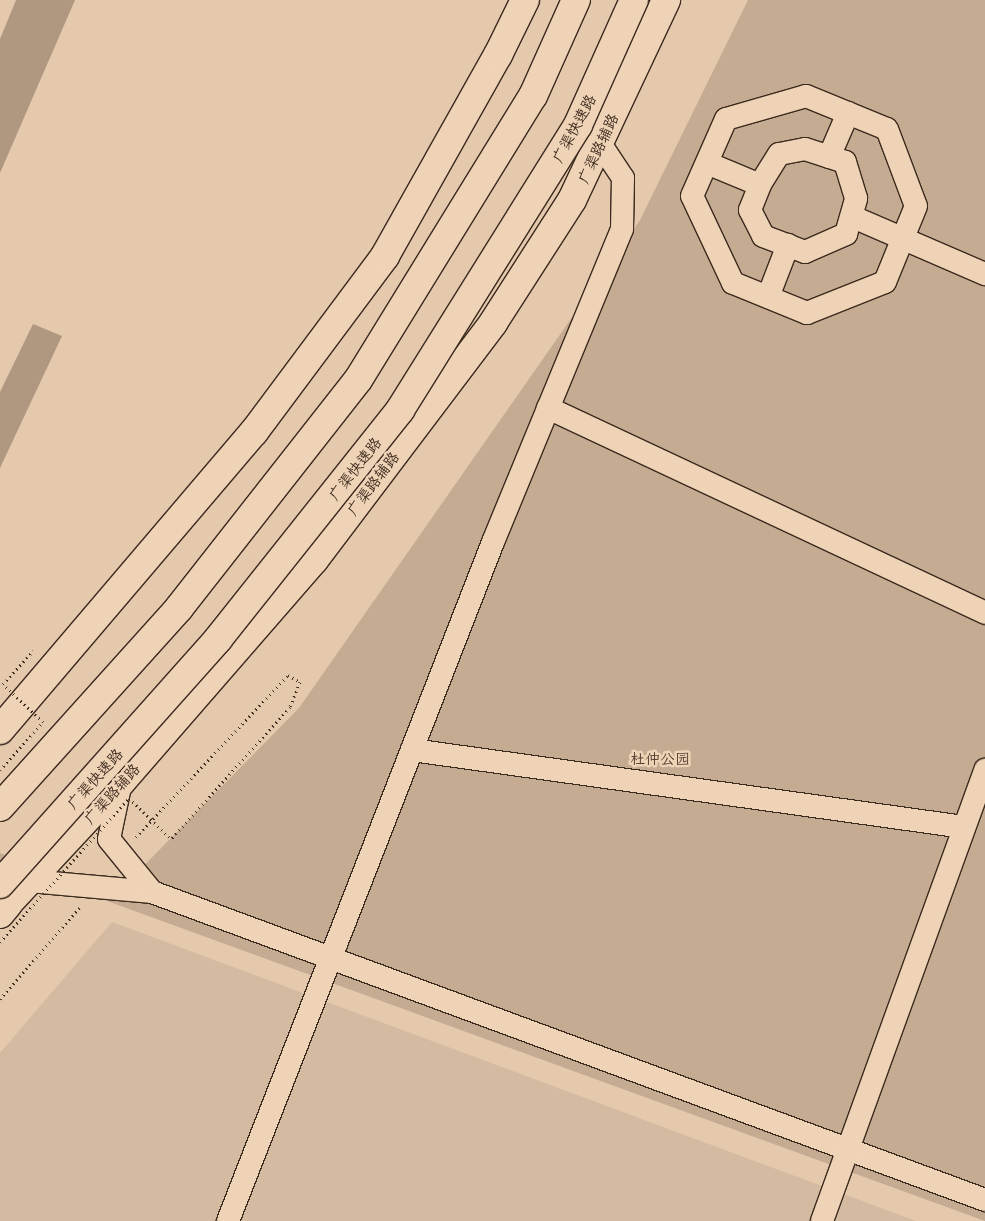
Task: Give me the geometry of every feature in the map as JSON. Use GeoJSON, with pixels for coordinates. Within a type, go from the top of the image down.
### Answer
{"type":"FeatureCollection","features":[{"type":"Feature","properties":{"kind":"main road"},"geometry":{"type":"LineString","coordinates":[[0,730],[254,432],[385,256],[498,55],[525,0]]}},
{"type":"Feature","properties":{"kind":"main road"},"geometry":{"type":"LineString","coordinates":[[0,808],[179,608],[358,380],[534,96],[576,0]]}},
{"type":"Feature","properties":{"kind":"main road","name":"广渠快速路"},"geometry":{"type":"LineString","coordinates":[[2,899],[218,639],[400,410],[578,125],[634,0]]}},
{"type":"Feature","properties":{"kind":"main road","name":"广渠路辅路"},"geometry":{"type":"LineString","coordinates":[[2,899],[34,879],[314,560],[493,323],[572,200],[666,0]]}},
{"type":"Feature","properties":{"kind":"lane"},"geometry":{"type":"LineString","coordinates":[[806,96],[887,129],[916,206],[885,282],[807,313],[734,284],[692,196],[707,163],[726,119],[806,96]]}},
{"type":"Feature","properties":{"kind":"lane"},"geometry":{"type":"LineString","coordinates":[[829,157],[848,113]]}},
{"type":"Feature","properties":{"kind":"lane"},"geometry":{"type":"LineString","coordinates":[[228,1221],[412,750],[548,408],[622,229],[623,178],[599,142]]}},
{"type":"Feature","properties":{"kind":"lane"},"geometry":{"type":"LineString","coordinates":[[805,149],[829,157],[845,162],[856,198],[853,217],[846,234],[805,252],[763,236],[750,210],[760,185],[779,154],[805,149]]}},
{"type":"Feature","properties":{"kind":"lane"},"geometry":{"type":"LineString","coordinates":[[707,163],[760,185]]}},
{"type":"Feature","properties":{"kind":"lane"},"geometry":{"type":"LineString","coordinates":[[853,217],[985,274]]}},
{"type":"Feature","properties":{"kind":"lane"},"geometry":{"type":"LineString","coordinates":[[768,297],[788,245]]}},
{"type":"Feature","properties":{"kind":"lane"},"geometry":{"type":"LineString","coordinates":[[548,408],[985,613]]}},
{"type":"Feature","properties":{"kind":"lane"},"geometry":{"type":"LineString","coordinates":[[412,750],[964,826]]}},
{"type":"Feature","properties":{"kind":"lane"},"geometry":{"type":"LineString","coordinates":[[822,1221],[985,770]]}},
{"type":"Feature","properties":{"kind":"lane"},"geometry":{"type":"LineString","coordinates":[[120,782],[109,839],[152,892]]}},
{"type":"Feature","properties":{"kind":"lane"},"geometry":{"type":"LineString","coordinates":[[34,879],[152,892],[330,961],[985,1200]]}},
{"type":"Feature","properties":{"kind":"path"},"geometry":{"type":"LineString","coordinates":[[0,942],[129,798],[172,839],[290,707],[300,682],[288,675],[122,854]]}},
{"type":"Feature","properties":{"kind":"path"},"geometry":{"type":"LineString","coordinates":[[0,770],[43,722],[3,684]]}},
{"type":"Feature","properties":{"kind":"path"},"geometry":{"type":"LineString","coordinates":[[0,999],[97,885]]}},
{"type":"Feature","properties":{"kind":"shaded area"},"geometry":{"type":"Polygon","coordinates":[[[112,922],[916,1221],[0,1221],[0,1053],[112,922]]]}},
{"type":"Feature","properties":{"kind":"green space","name":"杜仲公园"},"geometry":{"type":"Polygon","coordinates":[[[748,0],[985,0],[985,1221],[0,862],[0,853],[109,901],[299,708],[640,220],[748,0]]]}},
{"type":"Feature","properties":{"kind":"building"},"geometry":{"type":"Polygon","coordinates":[[[16,0],[75,0],[0,173],[0,39],[16,0]]]}},
{"type":"Feature","properties":{"kind":"building"},"geometry":{"type":"Polygon","coordinates":[[[33,324],[62,336],[0,468],[0,392],[33,324]]]}}]}
